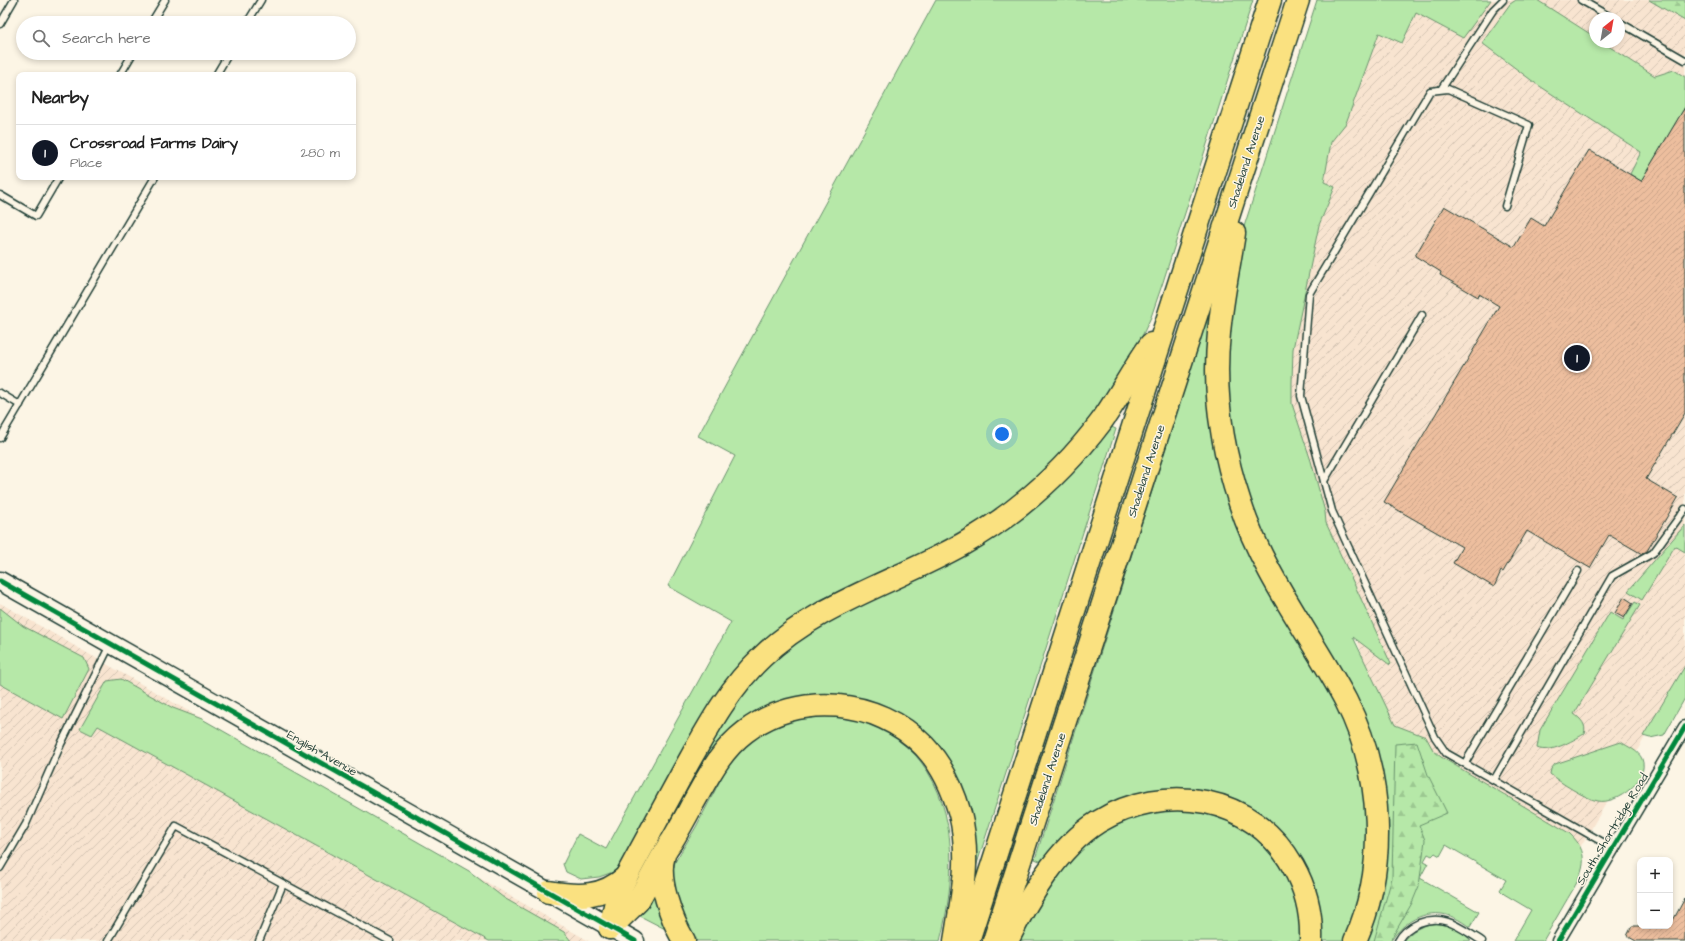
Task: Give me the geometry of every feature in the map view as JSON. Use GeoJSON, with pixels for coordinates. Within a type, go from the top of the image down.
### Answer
{"type":"FeatureCollection","features":[{"type":"Feature","properties":{"kind":"highway"},"geometry":{"type":"LineString","coordinates":[[968,941],[1270,0]]}},
{"type":"Feature","properties":{"kind":"highway","name":"Shadeland Avenue"},"geometry":{"type":"LineString","coordinates":[[994,941],[1298,0]]}},
{"type":"Feature","properties":{"kind":"highway"},"geometry":{"type":"LineString","coordinates":[[1247,158],[1222,302],[1218,334],[1218,373],[1222,424],[1236,493],[1262,559],[1346,702],[1367,755],[1373,786],[1377,843],[1371,887],[1366,910],[1354,941]]}},
{"type":"Feature","properties":{"kind":"highway"},"geometry":{"type":"LineString","coordinates":[[609,931],[617,897],[626,877],[716,712],[735,686],[761,658],[790,633],[811,619],[964,544],[1022,504],[1059,469],[1093,432],[1116,400],[1142,357],[1166,323]]}},
{"type":"Feature","properties":{"kind":"highway"},"geometry":{"type":"LineString","coordinates":[[609,931],[638,901],[718,760],[730,745],[755,725],[784,711],[815,705],[840,706],[882,717],[902,728],[924,746],[941,769],[954,796],[962,826],[966,861],[964,887],[955,941]]}},
{"type":"Feature","properties":{"kind":"highway"},"geometry":{"type":"LineString","coordinates":[[1006,941],[1024,907],[1040,883],[1064,852],[1083,833],[1105,818],[1125,809],[1149,802],[1174,799],[1206,802],[1238,812],[1258,825],[1279,845],[1297,874],[1304,891],[1309,910],[1311,941]]}},
{"type":"Feature","properties":{"kind":"highway"},"geometry":{"type":"LineString","coordinates":[[664,855],[663,875],[667,900],[675,925],[684,941]]}},
{"type":"Feature","properties":{"kind":"highway"},"geometry":{"type":"LineString","coordinates":[[549,892],[586,896],[616,885],[626,877]]}},
{"type":"Feature","properties":{"kind":"street","name":"English Avenue"},"geometry":{"type":"LineString","coordinates":[[0,581],[549,892],[609,931],[635,941]]}},
{"type":"Feature","properties":{"kind":"street","name":"South Shortridge Road"},"geometry":{"type":"LineString","coordinates":[[1558,941],[1685,727]]}},
{"type":"Feature","properties":{"kind":"lane"},"geometry":{"type":"LineString","coordinates":[[0,24],[14,0]]}},
{"type":"Feature","properties":{"kind":"lane"},"geometry":{"type":"LineString","coordinates":[[155,16],[165,0]]}},
{"type":"Feature","properties":{"kind":"lane"},"geometry":{"type":"LineString","coordinates":[[251,16],[261,0]]}},
{"type":"Feature","properties":{"kind":"lane"},"geometry":{"type":"LineString","coordinates":[[1442,88],[1493,10],[1503,0]]}},
{"type":"Feature","properties":{"kind":"lane"},"geometry":{"type":"LineString","coordinates":[[1581,0],[1602,12]]}},
{"type":"Feature","properties":{"kind":"lane"},"geometry":{"type":"LineString","coordinates":[[1625,25],[1685,60]]}},
{"type":"Feature","properties":{"kind":"lane"},"geometry":{"type":"LineString","coordinates":[[122,72],[129,60]]}},
{"type":"Feature","properties":{"kind":"lane"},"geometry":{"type":"LineString","coordinates":[[218,72],[225,60]]}},
{"type":"Feature","properties":{"kind":"lane"},"geometry":{"type":"LineString","coordinates":[[1505,206],[1529,125],[1448,88],[1430,90],[1424,97],[1309,294],[1301,396],[1332,511],[1435,737],[1446,753],[1613,848]]}},
{"type":"Feature","properties":{"kind":"lane"},"geometry":{"type":"LineString","coordinates":[[0,195],[36,216],[57,180]]}},
{"type":"Feature","properties":{"kind":"lane"},"geometry":{"type":"LineString","coordinates":[[0,438],[153,180]]}},
{"type":"Feature","properties":{"kind":"lane"},"geometry":{"type":"LineString","coordinates":[[1324,481],[1422,315]]}},
{"type":"Feature","properties":{"kind":"lane"},"geometry":{"type":"LineString","coordinates":[[0,393],[20,405]]}},
{"type":"Feature","properties":{"kind":"lane"},"geometry":{"type":"LineString","coordinates":[[1494,780],[1612,576],[1653,553],[1685,509]]}},
{"type":"Feature","properties":{"kind":"lane"},"geometry":{"type":"LineString","coordinates":[[1465,763],[1578,571]]}},
{"type":"Feature","properties":{"kind":"lane"},"geometry":{"type":"LineString","coordinates":[[0,868],[26,824],[62,744],[111,644]]}},
{"type":"Feature","properties":{"kind":"lane"},"geometry":{"type":"LineString","coordinates":[[108,941],[176,826],[390,941]]}},
{"type":"Feature","properties":{"kind":"lane"},"geometry":{"type":"LineString","coordinates":[[259,941],[283,884]]}},
{"type":"Feature","properties":{"kind":"lane"},"geometry":{"type":"LineString","coordinates":[[1398,941],[1401,935],[1412,926],[1430,920],[1441,919],[1482,941]]}},
{"type":"Feature","properties":{"kind":"shaded area"},"geometry":{"type":"Polygon","coordinates":[[[1356,0],[1681,0],[1685,2],[1685,669],[1571,863],[1391,757],[1358,642],[1287,485],[1264,361],[1356,0]]]}},
{"type":"Feature","properties":{"kind":"shaded area"},"geometry":{"type":"Polygon","coordinates":[[[0,603],[589,941],[0,941],[0,603]]]}},
{"type":"Feature","properties":{"kind":"green space"},"geometry":{"type":"Polygon","coordinates":[[[936,0],[1253,0],[1151,317],[1137,347],[1115,385],[1067,449],[1012,500],[979,521],[912,558],[820,600],[779,629],[635,838],[616,871],[599,877],[581,879],[566,872],[563,864],[578,834],[606,849],[731,622],[668,586],[735,456],[698,436],[936,0]]]}},
{"type":"Feature","properties":{"kind":"green space"},"geometry":{"type":"Polygon","coordinates":[[[1317,0],[1491,0],[1463,38],[1416,13],[1402,43],[1379,33],[1346,123],[1331,142],[1324,182],[1335,187],[1319,225],[1293,349],[1292,404],[1311,461],[1325,512],[1326,523],[1391,664],[1390,665],[1353,637],[1395,725],[1426,737],[1433,750],[1441,757],[1569,833],[1577,842],[1582,851],[1583,859],[1580,877],[1543,941],[1513,941],[1531,910],[1500,890],[1506,880],[1446,845],[1440,856],[1435,853],[1432,856],[1428,854],[1424,861],[1428,863],[1420,878],[1479,912],[1470,927],[1457,919],[1446,915],[1427,914],[1410,921],[1396,933],[1391,941],[1364,941],[1384,808],[1291,593],[1248,502],[1230,425],[1226,355],[1241,236],[1317,0]]]}},
{"type":"Feature","properties":{"kind":"green space"},"geometry":{"type":"Polygon","coordinates":[[[1516,0],[1537,0],[1589,33],[1589,48],[1611,48],[1655,76],[1674,70],[1685,77],[1685,107],[1641,181],[1630,174],[1641,152],[1535,83],[1482,43],[1510,4],[1516,0]]]}},
{"type":"Feature","properties":{"kind":"green space"},"geometry":{"type":"Polygon","coordinates":[[[1649,0],[1685,0],[1685,21],[1649,0]]]}},
{"type":"Feature","properties":{"kind":"green space"},"geometry":{"type":"Polygon","coordinates":[[[1204,313],[1215,316],[1215,431],[1360,749],[1370,823],[1363,891],[1345,941],[1319,941],[1291,847],[1196,791],[1161,790],[1124,800],[1044,863],[1035,859],[1191,368],[1187,366],[1204,313]]]}},
{"type":"Feature","properties":{"kind":"green space"},"geometry":{"type":"Polygon","coordinates":[[[1107,425],[1116,429],[976,867],[971,864],[943,756],[810,697],[702,772],[698,770],[732,702],[791,640],[927,568],[1107,425]]]}},
{"type":"Feature","properties":{"kind":"green space"},"geometry":{"type":"Polygon","coordinates":[[[1685,525],[1685,552],[1675,546],[1642,600],[1628,591],[1685,525]]]}},
{"type":"Feature","properties":{"kind":"green space"},"geometry":{"type":"Polygon","coordinates":[[[1635,602],[1640,605],[1574,714],[1583,722],[1585,728],[1584,734],[1554,748],[1537,748],[1540,730],[1610,612],[1623,620],[1635,602]]]}},
{"type":"Feature","properties":{"kind":"green space"},"geometry":{"type":"Polygon","coordinates":[[[0,608],[23,626],[84,658],[89,669],[63,719],[0,684],[0,608]]]}},
{"type":"Feature","properties":{"kind":"green space"},"geometry":{"type":"Polygon","coordinates":[[[1685,666],[1685,698],[1664,735],[1650,738],[1643,736],[1685,666]]]}},
{"type":"Feature","properties":{"kind":"green space"},"geometry":{"type":"Polygon","coordinates":[[[121,679],[173,708],[202,719],[469,871],[504,898],[564,932],[571,941],[489,941],[98,726],[92,735],[80,729],[107,681],[121,679]]]}},
{"type":"Feature","properties":{"kind":"green space"},"geometry":{"type":"Polygon","coordinates":[[[819,714],[862,719],[902,737],[899,741],[919,759],[933,782],[942,803],[948,825],[950,848],[951,872],[949,896],[940,941],[697,941],[690,933],[679,915],[672,875],[675,862],[696,827],[724,773],[745,745],[774,725],[819,714]]]}},
{"type":"Feature","properties":{"kind":"green space"},"geometry":{"type":"Polygon","coordinates":[[[1417,742],[1428,775],[1447,813],[1419,825],[1425,840],[1419,886],[1412,903],[1390,941],[1374,941],[1392,878],[1395,744],[1417,742]]]}},
{"type":"Feature","properties":{"kind":"green space"},"geometry":{"type":"Polygon","coordinates":[[[1621,742],[1641,756],[1643,767],[1637,782],[1622,795],[1614,799],[1606,801],[1593,800],[1573,790],[1550,774],[1551,769],[1555,764],[1621,742]]]}},
{"type":"Feature","properties":{"kind":"green space"},"geometry":{"type":"Polygon","coordinates":[[[1168,810],[1200,813],[1227,821],[1251,835],[1274,856],[1294,885],[1304,941],[1020,941],[1054,881],[1064,867],[1087,843],[1118,822],[1130,817],[1168,810]]]}},
{"type":"Feature","properties":{"kind":"green space"},"geometry":{"type":"Polygon","coordinates":[[[657,887],[673,933],[640,916],[657,887]]]}},
{"type":"Feature","properties":{"kind":"green space"},"geometry":{"type":"Polygon","coordinates":[[[1436,923],[1460,931],[1471,941],[1403,941],[1418,929],[1426,925],[1436,923]]]}},
{"type":"Feature","properties":{"kind":"building"},"geometry":{"type":"Polygon","coordinates":[[[1685,107],[1685,413],[1646,479],[1678,498],[1647,551],[1642,554],[1609,535],[1590,568],[1527,531],[1503,572],[1501,571],[1494,587],[1453,563],[1462,547],[1384,502],[1499,306],[1479,294],[1478,297],[1440,275],[1441,272],[1415,256],[1444,206],[1514,247],[1531,218],[1544,226],[1589,150],[1641,181],[1685,107]]]}},
{"type":"Feature","properties":{"kind":"building"},"geometry":{"type":"Polygon","coordinates":[[[1624,597],[1633,603],[1624,618],[1615,613],[1624,597]]]}},
{"type":"Feature","properties":{"kind":"building"},"geometry":{"type":"Polygon","coordinates":[[[1685,898],[1685,941],[1636,941],[1627,936],[1632,926],[1637,926],[1637,929],[1673,929],[1673,920],[1685,898]]]}},
{"type":"Feature","properties":{"kind":"cycle path"},"geometry":{"type":"LineString","coordinates":[[0,581],[635,941]]}},
{"type":"Feature","properties":{"kind":"cycle path"},"geometry":{"type":"LineString","coordinates":[[1558,941],[1685,727]]}},
{"type":"Feature","properties":{"kind":"place","name":"Crossroad Farms Dairy"},"geometry":{"type":"Point","coordinates":[1577,358]}}]}
